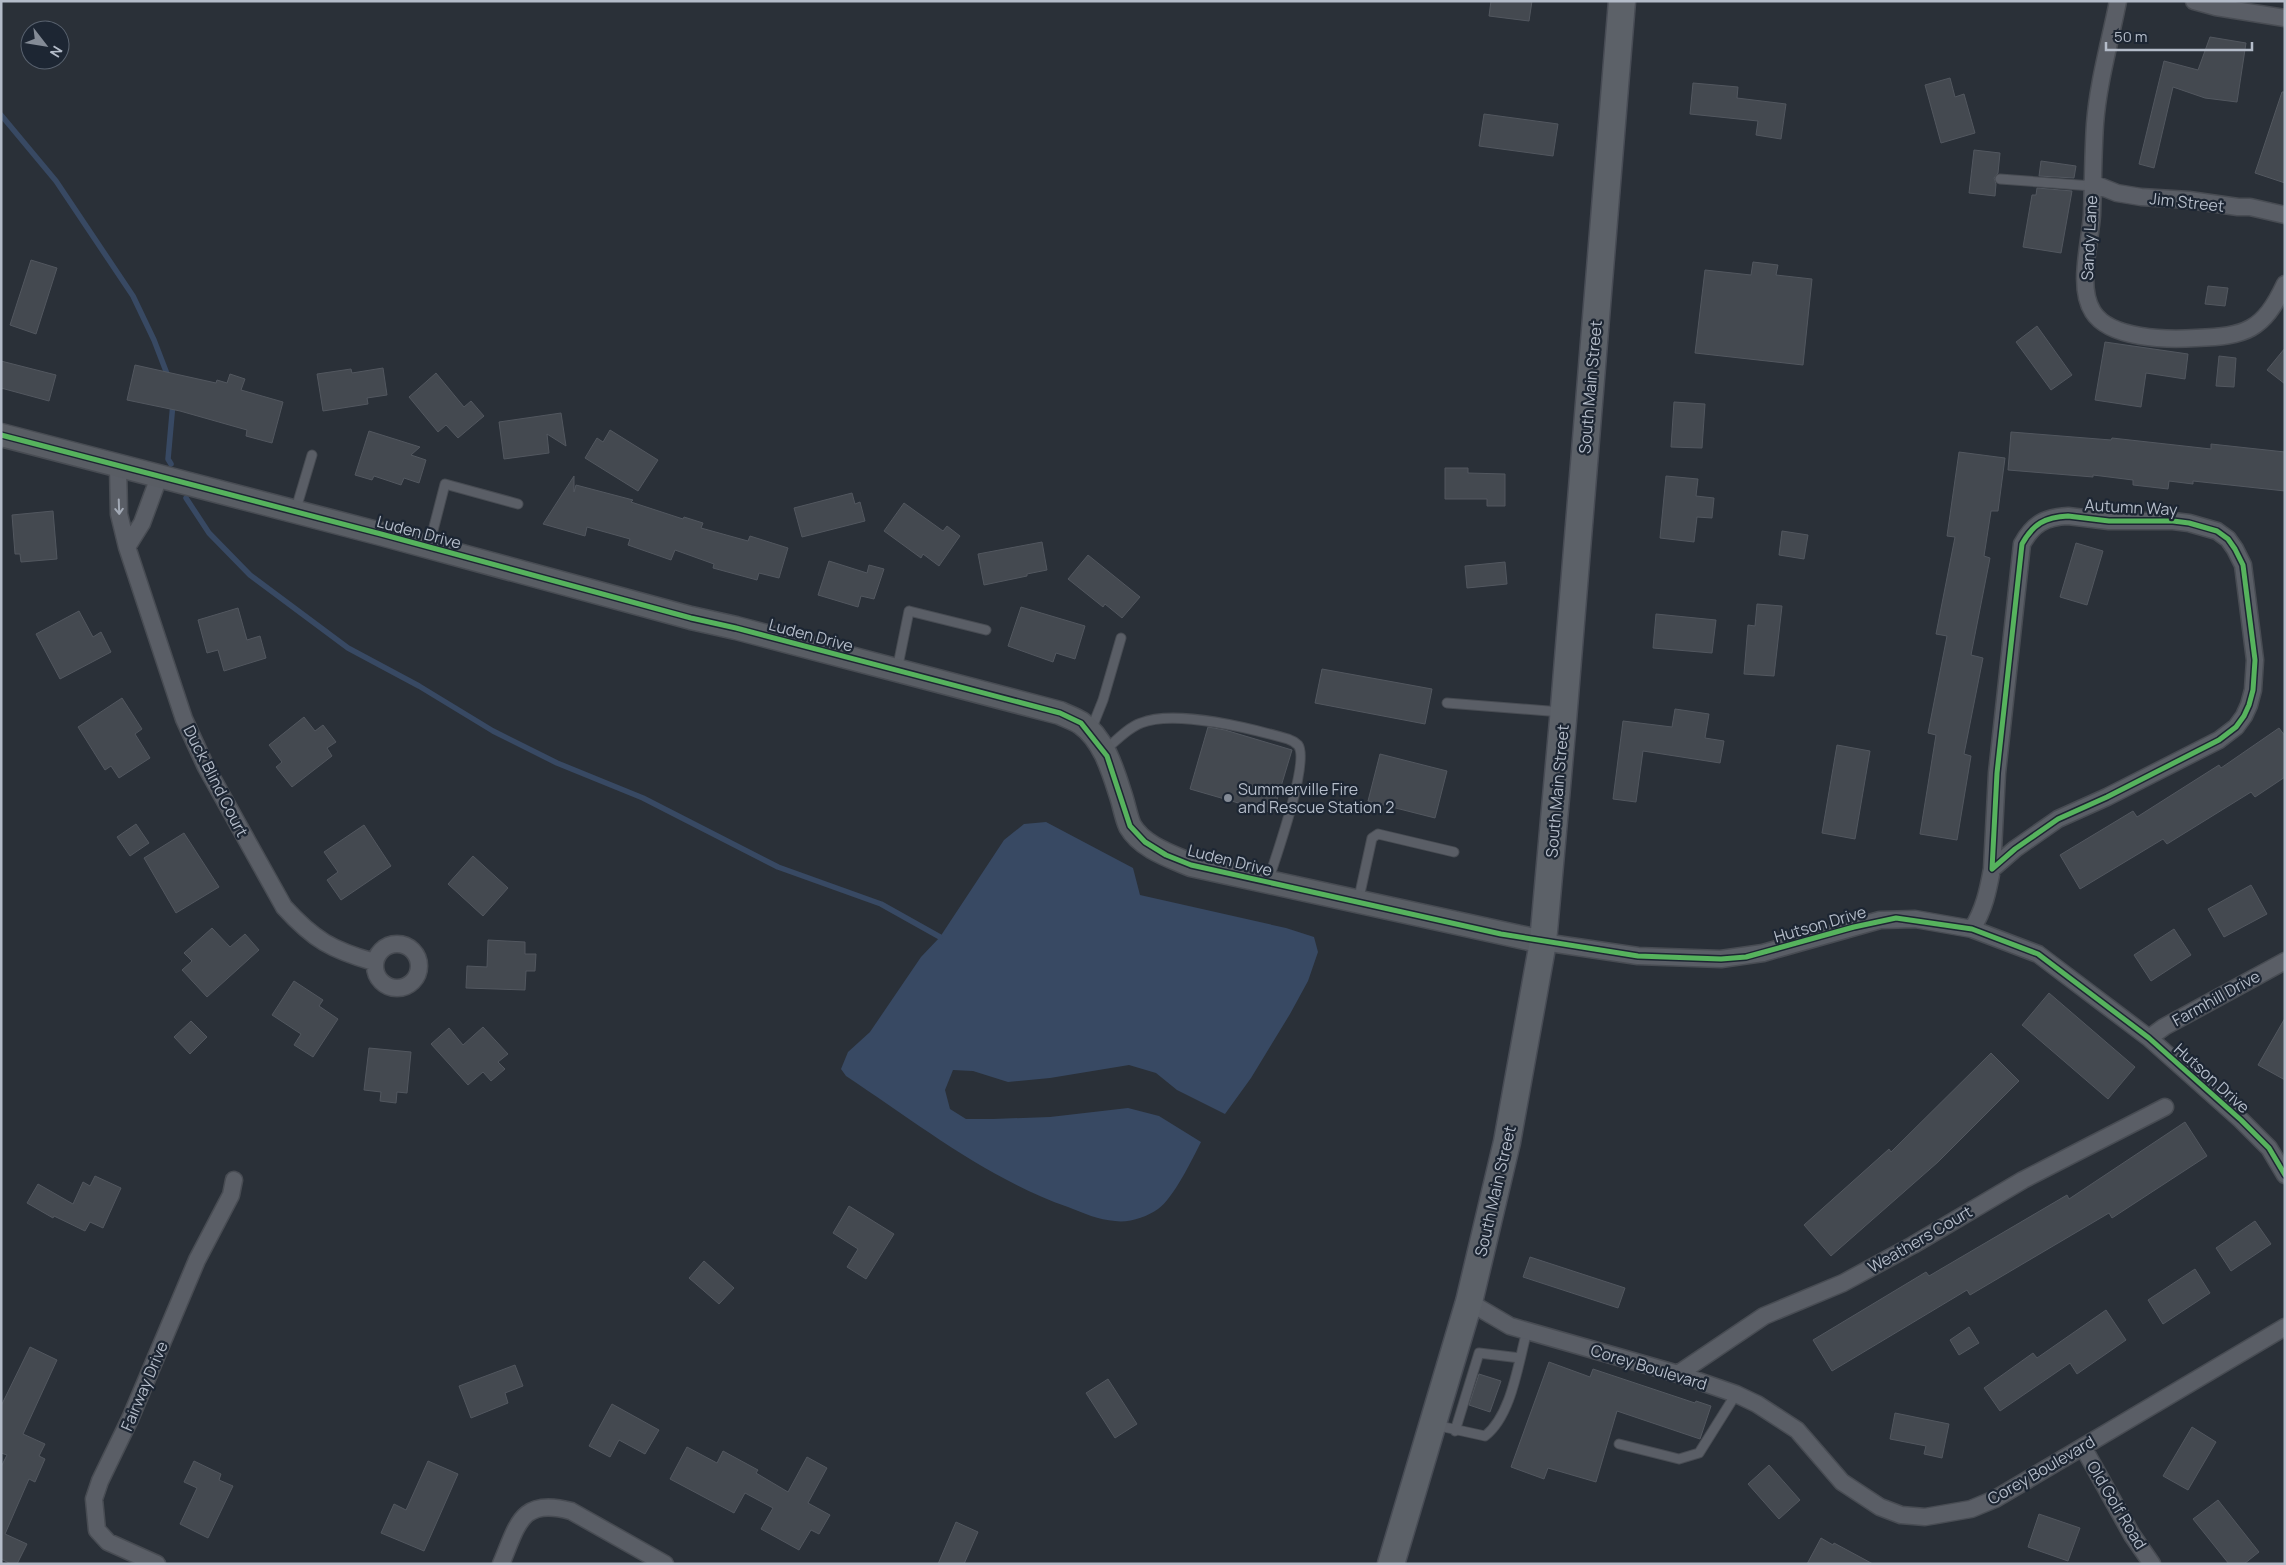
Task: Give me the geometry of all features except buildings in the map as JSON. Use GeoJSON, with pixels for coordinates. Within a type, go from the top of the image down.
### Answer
{"type":"FeatureCollection","features":[{"type":"Feature","properties":{"kind":"main road","name":"South Main Street"},"geometry":{"type":"LineString","coordinates":[[1391,1564],[1443,1427],[1468,1350],[1470,1302],[1507,1142],[1543,942],[1564,712],[1622,1]]}},
{"type":"Feature","properties":{"kind":"street","name":"Sandy Lane"},"geometry":{"type":"LineString","coordinates":[[2118,1],[2099,92],[2086,286],[2093,312],[2102,323],[2129,334],[2193,338],[2238,334],[2253,328],[2264,318],[2274,307],[2285,284]]}},
{"type":"Feature","properties":{"kind":"street"},"geometry":{"type":"LineString","coordinates":[[2194,1],[2216,7],[2285,18]]}},
{"type":"Feature","properties":{"kind":"street","name":"Jim Street"},"geometry":{"type":"LineString","coordinates":[[2092,184],[2117,193],[2141,197],[2250,207],[2285,214]]}},
{"type":"Feature","properties":{"kind":"street","name":"Luden Drive"},"geometry":{"type":"LineString","coordinates":[[1,436],[1060,713],[1081,723],[1090,733],[1104,752],[1114,772],[1130,826],[1145,842],[1166,855],[1191,865],[1543,942]]}},
{"type":"Feature","properties":{"kind":"street","name":"Duck Blind Court"},"geometry":{"type":"LineString","coordinates":[[118,466],[119,514],[127,547],[184,719],[206,767],[284,907],[301,926],[322,943],[345,954],[374,962]]}},
{"type":"Feature","properties":{"kind":"street"},"geometry":{"type":"LineString","coordinates":[[127,547],[142,523],[158,477]]}},
{"type":"Feature","properties":{"kind":"street","name":"Autumn Way"},"geometry":{"type":"LineString","coordinates":[[1972,929],[1981,914],[1988,896],[1992,869],[1997,773],[2022,544],[2030,530],[2046,520],[2068,516],[2109,521],[2173,521],[2217,531],[2235,548],[2243,565],[2251,616],[2255,660],[2253,690],[2244,716],[2236,727],[2218,740],[2107,798],[2058,819],[2014,849],[1992,869]]}},
{"type":"Feature","properties":{"kind":"street","name":"Hutson Drive"},"geometry":{"type":"LineString","coordinates":[[1543,942],[1638,956],[1721,959],[1763,953],[1880,920],[1914,919],[1972,929],[2038,954],[2149,1038],[2241,1120],[2269,1148],[2285,1175]]}},
{"type":"Feature","properties":{"kind":"street","name":"Farmhill Drive"},"geometry":{"type":"LineString","coordinates":[[2149,1038],[2164,1027],[2285,961]]}},
{"type":"Feature","properties":{"kind":"street","name":"Weathers Court"},"geometry":{"type":"LineString","coordinates":[[1678,1374],[1764,1316],[1843,1283],[1914,1246],[2023,1180],[2165,1107]]}},
{"type":"Feature","properties":{"kind":"street","name":"Fairway Drive"},"geometry":{"type":"LineString","coordinates":[[157,1564],[108,1542],[102,1536],[97,1530],[94,1499],[100,1481],[130,1419],[197,1260],[230,1195],[234,1180]]}},
{"type":"Feature","properties":{"kind":"street","name":"Corey Boulevard"},"geometry":{"type":"LineString","coordinates":[[1470,1302],[1510,1326],[1678,1374],[1736,1394],[1757,1404],[1797,1430],[1842,1482],[1880,1507],[1901,1515],[1925,1517],[1971,1509],[1995,1499],[2285,1327]]}},
{"type":"Feature","properties":{"kind":"street","name":"Old Golf Road"},"geometry":{"type":"LineString","coordinates":[[2083,1447],[2132,1535],[2152,1564]]}},
{"type":"Feature","properties":{"kind":"street"},"geometry":{"type":"LineString","coordinates":[[501,1564],[514,1533],[529,1510],[542,1506],[554,1506],[571,1511],[665,1564]]}},
{"type":"Feature","properties":{"kind":"lane"},"geometry":{"type":"LineString","coordinates":[[2000,179],[2092,184]]}},
{"type":"Feature","properties":{"kind":"lane"},"geometry":{"type":"LineString","coordinates":[[295,512],[312,455]]}},
{"type":"Feature","properties":{"kind":"lane"},"geometry":{"type":"LineString","coordinates":[[428,547],[445,484],[518,504]]}},
{"type":"Feature","properties":{"kind":"lane"},"geometry":{"type":"LineString","coordinates":[[897,670],[909,611],[986,630]]}},
{"type":"Feature","properties":{"kind":"lane"},"geometry":{"type":"LineString","coordinates":[[1090,733],[1103,700],[1121,638]]}},
{"type":"Feature","properties":{"kind":"lane"},"geometry":{"type":"LineString","coordinates":[[1447,703],[1564,712]]}},
{"type":"Feature","properties":{"kind":"lane"},"geometry":{"type":"LineString","coordinates":[[1104,752],[1140,723],[1155,720],[1211,721],[1279,736],[1298,745],[1301,754],[1300,774],[1268,882]]}},
{"type":"Feature","properties":{"kind":"lane"},"geometry":{"type":"LineString","coordinates":[[1358,903],[1372,838],[1378,834],[1454,852]]}},
{"type":"Feature","properties":{"kind":"lane"},"geometry":{"type":"LineString","coordinates":[[1443,1427],[1485,1436],[1495,1429],[1506,1407],[1527,1331]]}},
{"type":"Feature","properties":{"kind":"lane"},"geometry":{"type":"LineString","coordinates":[[1468,1350],[1520,1358]]}},
{"type":"Feature","properties":{"kind":"lane"},"geometry":{"type":"LineString","coordinates":[[1619,1444],[1679,1459],[1699,1453],[1736,1394]]}},
{"type":"Feature","properties":{"kind":"water"},"geometry":{"type":"Polygon","coordinates":[[[1046,822],[1133,868],[1140,895],[1286,928],[1314,937],[1318,952],[1308,981],[1290,1014],[1251,1078],[1225,1114],[1177,1090],[1156,1073],[1129,1065],[1050,1078],[1008,1082],[973,1071],[953,1070],[945,1090],[950,1109],[966,1119],[1050,1117],[1128,1108],[1159,1116],[1201,1142],[1170,1197],[1158,1209],[1138,1219],[1115,1221],[1091,1216],[1009,1181],[980,1165],[926,1130],[846,1076],[841,1069],[848,1052],[870,1032],[921,957],[940,937],[1004,840],[1024,824],[1046,822]]]}},
{"type":"Feature","properties":{"kind":"waterway"},"geometry":{"type":"LineString","coordinates":[[1,115],[56,181],[133,296],[154,340],[169,379]]}},
{"type":"Feature","properties":{"kind":"waterway"},"geometry":{"type":"LineString","coordinates":[[171,464],[168,459],[173,403]]}},
{"type":"Feature","properties":{"kind":"waterway"},"geometry":{"type":"LineString","coordinates":[[186,498],[209,533],[250,575],[348,648],[419,686],[493,731],[557,763],[643,798],[778,867],[881,904],[940,937]]}},
{"type":"Feature","properties":{"kind":"cycle path"},"geometry":{"type":"LineString","coordinates":[[1,435],[381,534],[691,618],[736,628],[1060,713],[1081,723],[1107,756],[1130,826],[1145,842],[1166,855],[1191,865],[1501,934],[1638,956],[1721,959],[1746,957],[1854,927],[1896,918],[1972,929],[2038,954],[2149,1038],[2241,1120],[2269,1148],[2285,1175]]}},
{"type":"Feature","properties":{"kind":"cycle path"},"geometry":{"type":"LineString","coordinates":[[2068,516],[2109,521],[2173,521],[2189,523],[2217,531],[2228,539],[2243,565],[2255,660],[2253,690],[2244,716],[2236,727],[2219,740],[2107,797],[2058,819],[2015,849],[1992,869],[1997,773],[2022,544],[2031,531],[2040,523],[2053,518],[2068,516]]}},
{"type":"Feature","properties":{"kind":"place","name":"Summerville Fire and Rescue Station 2"},"geometry":{"type":"Point","coordinates":[1228,798]}}]}
